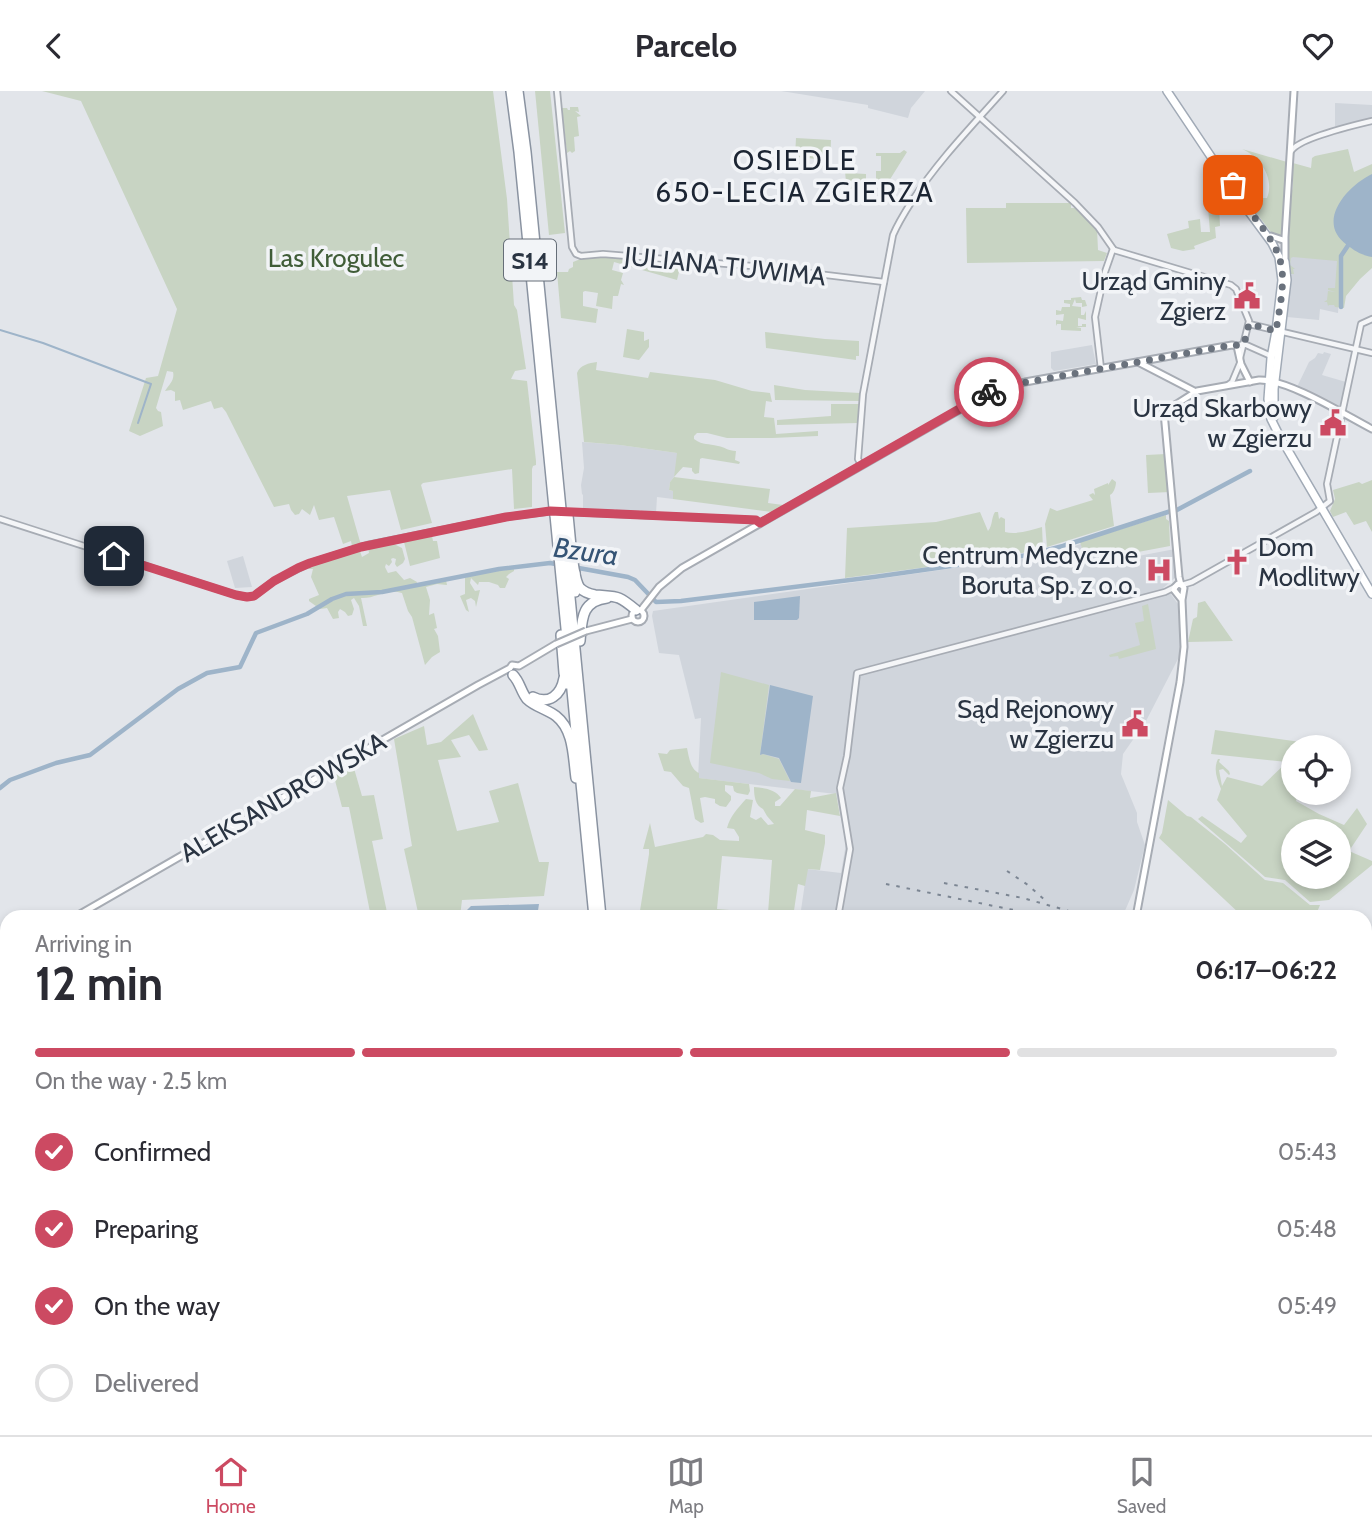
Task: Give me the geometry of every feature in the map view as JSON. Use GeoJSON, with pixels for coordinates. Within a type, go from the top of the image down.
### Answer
{"type":"FeatureCollection","features":[{"type":"Feature","properties":{"kind":"highway","name":"S14"},"geometry":{"type":"LineString","coordinates":[[511,91],[552,487],[559,512]]}},
{"type":"Feature","properties":{"kind":"highway","name":"S14"},"geometry":{"type":"LineString","coordinates":[[518,91],[549,386],[562,455],[559,512],[593,910]]}},
{"type":"Feature","properties":{"kind":"highway"},"geometry":{"type":"LineString","coordinates":[[515,671],[529,694],[542,701],[558,695],[562,688],[564,566],[559,512]]}},
{"type":"Feature","properties":{"kind":"highway","name":"S14"},"geometry":{"type":"LineString","coordinates":[[564,566],[586,752],[600,910]]}},
{"type":"Feature","properties":{"kind":"highway"},"geometry":{"type":"LineString","coordinates":[[564,566],[585,592],[619,597],[635,613]]}},
{"type":"Feature","properties":{"kind":"highway"},"geometry":{"type":"LineString","coordinates":[[564,566],[575,586],[586,752]]}},
{"type":"Feature","properties":{"kind":"highway"},"geometry":{"type":"LineString","coordinates":[[580,641],[582,617],[594,602],[604,598],[613,599],[622,602],[635,613]]}},
{"type":"Feature","properties":{"kind":"highway"},"geometry":{"type":"LineString","coordinates":[[515,671],[527,698],[554,714],[565,725],[570,738],[590,868]]}},
{"type":"Feature","properties":{"kind":"highway"},"geometry":{"type":"LineString","coordinates":[[564,673],[576,779]]}},
{"type":"Feature","properties":{"kind":"main road"},"geometry":{"type":"LineString","coordinates":[[1167,91],[1248,208],[1279,242],[1285,264]]}},
{"type":"Feature","properties":{"kind":"main road"},"geometry":{"type":"LineString","coordinates":[[1294,91],[1292,134],[1295,143],[1290,152],[1279,242],[1282,274],[1279,331],[1271,356],[1274,418],[1281,436],[1372,594]]}},
{"type":"Feature","properties":{"kind":"main road"},"geometry":{"type":"LineString","coordinates":[[1248,208],[1279,242],[1285,264],[1287,280],[1272,381]]}},
{"type":"Feature","properties":{"kind":"main road"},"geometry":{"type":"LineString","coordinates":[[635,613],[683,567],[992,390],[1138,362],[1241,346],[1240,360],[1250,382]]}},
{"type":"Feature","properties":{"kind":"main road"},"geometry":{"type":"LineString","coordinates":[[1138,362],[1196,392]]}},
{"type":"Feature","properties":{"kind":"main road"},"geometry":{"type":"LineString","coordinates":[[1137,910],[1180,682],[1184,647],[1164,412],[1196,392],[1250,382],[1272,381],[1294,389],[1372,429]]}},
{"type":"Feature","properties":{"kind":"main road"},"geometry":{"type":"LineString","coordinates":[[1185,398],[1188,393],[1186,387]]}},
{"type":"Feature","properties":{"kind":"main road","name":"ALEKSANDROWSKA"},"geometry":{"type":"LineString","coordinates":[[87,910],[492,678],[515,671],[556,644],[635,613]]}},
{"type":"Feature","properties":{"kind":"street","name":"JULIANA TUWIMA"},"geometry":{"type":"LineString","coordinates":[[556,91],[574,253],[580,256],[603,254],[752,266],[884,282]]}},
{"type":"Feature","properties":{"kind":"street"},"geometry":{"type":"LineString","coordinates":[[951,91],[1075,203],[1098,227],[1112,250],[1234,287],[1239,292],[1249,318],[1241,346],[1271,356]]}},
{"type":"Feature","properties":{"kind":"street"},"geometry":{"type":"LineString","coordinates":[[861,465],[858,459],[862,398],[890,244],[898,224],[942,158],[1003,91]]}},
{"type":"Feature","properties":{"kind":"street"},"geometry":{"type":"LineString","coordinates":[[1295,143],[1372,121]]}},
{"type":"Feature","properties":{"kind":"street"},"geometry":{"type":"LineString","coordinates":[[1101,369],[1094,322],[1112,250]]}},
{"type":"Feature","properties":{"kind":"street"},"geometry":{"type":"LineString","coordinates":[[839,910],[850,849],[840,788],[847,756],[857,673],[1180,589],[1322,508],[1330,499],[1326,486],[1362,323],[1372,319]]}},
{"type":"Feature","properties":{"kind":"street"},"geometry":{"type":"LineString","coordinates":[[1249,324],[1372,353]]}},
{"type":"Feature","properties":{"kind":"street"},"geometry":{"type":"LineString","coordinates":[[1100,357],[1112,367]]}},
{"type":"Feature","properties":{"kind":"street"},"geometry":{"type":"LineString","coordinates":[[1227,386],[1232,382],[1240,360]]}},
{"type":"Feature","properties":{"kind":"street"},"geometry":{"type":"LineString","coordinates":[[0,519],[247,597],[254,596],[275,580],[310,563],[361,547],[550,511],[756,520],[760,523]]}},
{"type":"Feature","properties":{"kind":"shaded area"},"geometry":{"type":"Polygon","coordinates":[[[781,91],[925,91],[911,108],[908,118],[868,108],[868,105],[781,91]]]}},
{"type":"Feature","properties":{"kind":"shaded area"},"geometry":{"type":"Polygon","coordinates":[[[1335,103],[1372,105],[1372,118],[1335,126],[1335,103]]]}},
{"type":"Feature","properties":{"kind":"shaded area"},"geometry":{"type":"Polygon","coordinates":[[[1287,256],[1337,260],[1338,313],[1320,309],[1319,320],[1287,317],[1292,274],[1287,256]]]}},
{"type":"Feature","properties":{"kind":"shaded area"},"geometry":{"type":"Polygon","coordinates":[[[1092,345],[1096,364],[1054,371],[1051,368],[1051,352],[1092,345]]]}},
{"type":"Feature","properties":{"kind":"shaded area"},"geometry":{"type":"Polygon","coordinates":[[[1318,353],[1331,354],[1322,375],[1346,382],[1342,405],[1337,407],[1297,387],[1309,362],[1318,353]]]}},
{"type":"Feature","properties":{"kind":"shaded area"},"geometry":{"type":"Polygon","coordinates":[[[582,442],[677,453],[677,466],[669,490],[673,491],[673,499],[657,497],[656,513],[643,513],[640,510],[638,513],[626,510],[619,512],[615,509],[583,510],[582,442]]]}},
{"type":"Feature","properties":{"kind":"shaded area"},"geometry":{"type":"Polygon","coordinates":[[[1081,544],[1085,558],[1105,553],[1107,562],[1175,549],[1176,577],[1163,588],[1167,589],[1178,604],[1181,644],[1179,657],[1146,721],[1123,754],[1121,774],[1137,813],[1137,822],[1145,845],[1134,890],[1125,910],[801,910],[807,869],[841,873],[846,843],[836,794],[698,778],[701,718],[695,719],[679,655],[659,653],[653,611],[1046,555],[1081,544]]]}},
{"type":"Feature","properties":{"kind":"shaded area"},"geometry":{"type":"Polygon","coordinates":[[[243,556],[252,587],[235,588],[227,561],[243,556]]]}},
{"type":"Feature","properties":{"kind":"green space","name":"Las Krogulec"},"geometry":{"type":"Polygon","coordinates":[[[42,91],[493,91],[507,199],[514,305],[526,369],[515,371],[511,379],[527,381],[536,461],[532,469],[532,507],[514,509],[512,469],[423,483],[421,485],[432,523],[401,530],[390,490],[347,496],[361,545],[352,546],[351,541],[343,544],[334,517],[319,520],[314,505],[310,515],[302,509],[295,515],[289,504],[274,507],[226,412],[222,407],[214,409],[211,401],[183,410],[180,400],[175,401],[175,392],[165,391],[172,380],[173,372],[167,371],[156,408],[161,412],[163,426],[140,436],[129,431],[146,378],[158,376],[177,309],[81,101],[42,91]]]}},
{"type":"Feature","properties":{"kind":"green space"},"geometry":{"type":"Polygon","coordinates":[[[535,91],[550,91],[565,233],[549,235],[535,91]]]}},
{"type":"Feature","properties":{"kind":"green space"},"geometry":{"type":"Polygon","coordinates":[[[570,107],[578,107],[579,112],[575,111],[581,116],[577,117],[579,136],[574,137],[575,151],[567,153],[562,108],[570,110],[570,107]]]}},
{"type":"Feature","properties":{"kind":"green space"},"geometry":{"type":"Polygon","coordinates":[[[796,138],[831,140],[830,168],[819,167],[818,159],[795,157],[796,138]]]}},
{"type":"Feature","properties":{"kind":"green space"},"geometry":{"type":"Polygon","coordinates":[[[1242,149],[1287,162],[1283,232],[1279,238],[1274,236],[1248,202],[1267,198],[1269,183],[1260,163],[1242,149]]]}},
{"type":"Feature","properties":{"kind":"green space"},"geometry":{"type":"Polygon","coordinates":[[[1348,149],[1354,172],[1372,164],[1372,268],[1346,296],[1344,308],[1328,306],[1327,302],[1324,302],[1327,300],[1328,291],[1336,292],[1328,288],[1335,288],[1337,261],[1293,257],[1290,265],[1295,269],[1294,274],[1291,274],[1288,253],[1288,232],[1293,163],[1311,168],[1312,158],[1315,156],[1348,149]]]}},
{"type":"Feature","properties":{"kind":"green space"},"geometry":{"type":"Polygon","coordinates":[[[904,150],[907,152],[884,189],[876,185],[876,171],[881,171],[881,156],[876,156],[876,153],[900,153],[904,150]]]}},
{"type":"Feature","properties":{"kind":"green space"},"geometry":{"type":"Polygon","coordinates":[[[845,171],[866,174],[866,179],[873,179],[873,189],[869,194],[847,194],[845,171]]]}},
{"type":"Feature","properties":{"kind":"green space"},"geometry":{"type":"Polygon","coordinates":[[[1006,203],[1071,203],[1071,208],[1078,208],[1097,229],[1098,250],[1107,253],[1104,261],[967,263],[966,208],[1006,208],[1006,203]]]}},
{"type":"Feature","properties":{"kind":"green space"},"geometry":{"type":"Polygon","coordinates":[[[1219,206],[1220,226],[1215,227],[1216,238],[1194,246],[1195,249],[1183,251],[1171,248],[1167,234],[1189,228],[1188,221],[1200,219],[1201,232],[1210,232],[1208,207],[1219,206]]]}},
{"type":"Feature","properties":{"kind":"green space"},"geometry":{"type":"Polygon","coordinates":[[[601,256],[681,264],[677,280],[614,262],[612,270],[623,273],[621,280],[624,285],[621,284],[618,296],[613,296],[612,309],[596,306],[598,293],[585,291],[583,306],[598,309],[596,323],[561,318],[557,272],[568,272],[573,267],[573,262],[583,258],[601,256]]]}},
{"type":"Feature","properties":{"kind":"green space"},"geometry":{"type":"Polygon","coordinates":[[[1081,297],[1087,306],[1082,307],[1082,303],[1076,303],[1075,299],[1072,306],[1081,307],[1081,315],[1086,311],[1086,320],[1078,318],[1078,326],[1086,324],[1086,327],[1076,327],[1081,328],[1081,331],[1061,330],[1061,324],[1056,326],[1056,320],[1063,321],[1064,314],[1056,315],[1056,310],[1070,307],[1064,300],[1081,297]]]}},
{"type":"Feature","properties":{"kind":"green space"},"geometry":{"type":"Polygon","coordinates":[[[627,329],[644,332],[644,341],[649,339],[649,347],[639,360],[623,357],[627,329]]]}},
{"type":"Feature","properties":{"kind":"green space"},"geometry":{"type":"Polygon","coordinates":[[[765,332],[859,341],[859,356],[856,356],[856,360],[766,348],[765,332]]]}},
{"type":"Feature","properties":{"kind":"green space"},"geometry":{"type":"Polygon","coordinates":[[[597,362],[596,370],[648,378],[650,372],[715,380],[752,391],[770,393],[772,402],[766,401],[764,417],[774,418],[776,434],[818,431],[818,436],[727,438],[697,433],[694,439],[701,443],[736,451],[735,460],[740,462],[739,464],[702,458],[699,473],[695,474],[692,468],[683,467],[674,477],[677,453],[584,442],[577,373],[583,366],[597,362]]]}},
{"type":"Feature","properties":{"kind":"green space"},"geometry":{"type":"Polygon","coordinates":[[[774,385],[805,390],[860,393],[860,401],[775,400],[774,385]]]}},
{"type":"Feature","properties":{"kind":"green space"},"geometry":{"type":"Polygon","coordinates":[[[831,404],[859,404],[858,423],[777,425],[777,420],[831,416],[831,404]]]}},
{"type":"Feature","properties":{"kind":"green space"},"geometry":{"type":"Polygon","coordinates":[[[1166,454],[1170,492],[1148,493],[1146,455],[1166,454]]]}},
{"type":"Feature","properties":{"kind":"green space"},"geometry":{"type":"Polygon","coordinates":[[[674,477],[770,489],[768,503],[783,506],[772,512],[673,499],[673,491],[669,490],[674,477]]]}},
{"type":"Feature","properties":{"kind":"green space"},"geometry":{"type":"Polygon","coordinates":[[[1112,479],[1116,482],[1110,495],[1114,526],[1047,547],[1045,524],[1050,508],[1057,511],[1093,500],[1089,495],[1095,495],[1094,489],[1108,485],[1112,479]]]}},
{"type":"Feature","properties":{"kind":"green space"},"geometry":{"type":"Polygon","coordinates":[[[1372,480],[1372,532],[1366,521],[1354,525],[1346,512],[1333,517],[1330,511],[1335,499],[1333,490],[1372,480]]]}},
{"type":"Feature","properties":{"kind":"green space"},"geometry":{"type":"Polygon","coordinates":[[[980,512],[988,531],[995,512],[998,512],[999,519],[1005,519],[1005,532],[1019,533],[1042,527],[1043,548],[1010,556],[845,578],[847,528],[936,522],[980,512]]]}},
{"type":"Feature","properties":{"kind":"green space"},"geometry":{"type":"Polygon","coordinates":[[[1166,515],[1169,521],[1170,546],[1106,558],[1104,553],[1085,558],[1080,542],[1166,515]]]}},
{"type":"Feature","properties":{"kind":"green space"},"geometry":{"type":"Polygon","coordinates":[[[432,536],[433,541],[437,541],[440,558],[410,566],[404,542],[432,536]]]}},
{"type":"Feature","properties":{"kind":"green space"},"geometry":{"type":"Polygon","coordinates":[[[392,543],[402,548],[405,559],[397,567],[396,559],[391,559],[389,566],[386,564],[385,567],[388,573],[396,571],[404,580],[410,578],[417,582],[416,586],[446,580],[447,585],[426,587],[430,600],[429,615],[434,613],[437,628],[434,629],[438,636],[440,652],[425,665],[412,617],[402,593],[391,592],[361,598],[367,626],[363,626],[359,606],[354,598],[351,600],[354,609],[352,615],[348,616],[340,609],[339,618],[333,619],[327,608],[320,609],[309,601],[319,595],[311,577],[313,569],[308,566],[360,551],[362,557],[369,553],[368,547],[392,543]]]}},
{"type":"Feature","properties":{"kind":"green space"},"geometry":{"type":"Polygon","coordinates":[[[514,569],[506,577],[509,579],[505,588],[489,582],[479,582],[478,585],[471,578],[470,583],[475,591],[480,590],[476,607],[471,598],[466,600],[469,612],[466,610],[460,596],[465,594],[465,578],[475,574],[514,569]]]}},
{"type":"Feature","properties":{"kind":"green space"},"geometry":{"type":"Polygon","coordinates":[[[1205,601],[1233,641],[1188,642],[1193,619],[1197,617],[1198,603],[1205,601]]]}},
{"type":"Feature","properties":{"kind":"green space"},"geometry":{"type":"Polygon","coordinates":[[[1148,604],[1156,649],[1119,659],[1118,656],[1110,657],[1109,655],[1140,645],[1135,623],[1144,621],[1142,606],[1148,604]]]}},
{"type":"Feature","properties":{"kind":"green space"},"geometry":{"type":"Polygon","coordinates":[[[721,672],[769,685],[760,755],[779,759],[790,781],[710,763],[721,672]]]}},
{"type":"Feature","properties":{"kind":"green space"},"geometry":{"type":"Polygon","coordinates":[[[473,714],[488,750],[479,751],[469,735],[451,740],[461,757],[438,760],[457,831],[499,822],[489,791],[518,783],[539,862],[549,862],[544,896],[462,900],[461,910],[417,910],[404,849],[412,846],[394,739],[424,726],[427,745],[441,742],[473,714]]]}},
{"type":"Feature","properties":{"kind":"green space"},"geometry":{"type":"Polygon","coordinates":[[[1215,730],[1281,739],[1281,761],[1211,754],[1215,730]]]}},
{"type":"Feature","properties":{"kind":"green space"},"geometry":{"type":"Polygon","coordinates":[[[687,748],[690,762],[699,773],[699,778],[749,784],[748,795],[737,793],[733,786],[725,785],[725,791],[731,796],[726,807],[715,803],[715,799],[700,798],[704,822],[695,819],[689,788],[683,786],[671,772],[664,771],[658,753],[667,754],[670,750],[687,748]]]}},
{"type":"Feature","properties":{"kind":"green space"},"geometry":{"type":"Polygon","coordinates":[[[351,758],[362,796],[374,795],[383,839],[372,841],[387,910],[370,910],[349,807],[342,807],[332,769],[351,758]]]}},
{"type":"Feature","properties":{"kind":"green space"},"geometry":{"type":"Polygon","coordinates":[[[1218,759],[1230,774],[1223,769],[1219,770],[1222,786],[1227,777],[1262,786],[1281,768],[1281,805],[1303,805],[1330,819],[1281,819],[1281,879],[1265,877],[1198,819],[1202,816],[1241,843],[1247,836],[1217,800],[1221,789],[1216,770],[1218,759]]]}},
{"type":"Feature","properties":{"kind":"green space"},"geometry":{"type":"Polygon","coordinates":[[[754,787],[765,789],[781,798],[775,802],[775,806],[780,806],[795,789],[811,791],[810,798],[836,793],[840,816],[807,810],[805,830],[825,835],[825,843],[820,870],[808,869],[805,886],[798,884],[794,910],[768,910],[772,860],[722,856],[717,909],[730,910],[640,910],[649,854],[649,849],[643,849],[650,823],[655,847],[703,837],[706,834],[720,840],[739,841],[734,829],[727,828],[732,816],[746,799],[753,800],[750,817],[756,820],[761,817],[768,825],[774,824],[755,797],[754,787]]]}},
{"type":"Feature","properties":{"kind":"green space"},"geometry":{"type":"Polygon","coordinates":[[[1168,800],[1225,844],[1265,880],[1281,883],[1281,889],[1290,889],[1310,905],[1320,905],[1318,910],[1236,910],[1159,838],[1168,800]]]}},
{"type":"Feature","properties":{"kind":"green space"},"geometry":{"type":"Polygon","coordinates":[[[1357,808],[1367,824],[1351,848],[1351,819],[1349,819],[1357,808]]]}},
{"type":"Feature","properties":{"kind":"green space"},"geometry":{"type":"Polygon","coordinates":[[[1351,852],[1372,861],[1372,865],[1351,882],[1351,852]]]}},
{"type":"Feature","properties":{"kind":"green space"},"geometry":{"type":"Polygon","coordinates":[[[1295,889],[1343,889],[1329,900],[1310,902],[1295,889]]]}},
{"type":"Feature","properties":{"kind":"water"},"geometry":{"type":"Polygon","coordinates":[[[1372,174],[1372,257],[1358,253],[1338,236],[1334,216],[1338,205],[1353,187],[1372,174]]]}},
{"type":"Feature","properties":{"kind":"water"},"geometry":{"type":"Polygon","coordinates":[[[800,596],[797,620],[754,620],[754,602],[800,596]]]}},
{"type":"Feature","properties":{"kind":"water"},"geometry":{"type":"Polygon","coordinates":[[[770,685],[813,696],[801,783],[791,782],[779,758],[760,755],[770,685]]]}},
{"type":"Feature","properties":{"kind":"water"},"geometry":{"type":"Polygon","coordinates":[[[539,904],[538,910],[467,910],[471,906],[539,904]]]}},
{"type":"Feature","properties":{"kind":"waterway","name":"Bzura"},"geometry":{"type":"LineString","coordinates":[[1341,307],[1341,256],[1351,241]]}},
{"type":"Feature","properties":{"kind":"waterway"},"geometry":{"type":"LineString","coordinates":[[0,330],[43,343],[151,384],[138,423]]}},
{"type":"Feature","properties":{"kind":"waterway","name":"Bzura"},"geometry":{"type":"LineString","coordinates":[[1175,511],[1250,471]]}},
{"type":"Feature","properties":{"kind":"waterway","name":"Bzura"},"geometry":{"type":"LineString","coordinates":[[573,567],[628,577],[635,580],[656,602],[681,601],[1028,555],[1171,511]]}},
{"type":"Feature","properties":{"kind":"waterway","name":"Bzura"},"geometry":{"type":"LineString","coordinates":[[0,788],[10,780],[56,763],[90,755],[178,689],[207,673],[240,667],[256,633],[307,614],[332,599],[346,594],[382,592],[499,569],[550,563],[561,565]]}},
{"type":"Feature","properties":{"kind":"railway"},"geometry":{"type":"LineString","coordinates":[[1007,871],[1046,901]]}},
{"type":"Feature","properties":{"kind":"railway"},"geometry":{"type":"LineString","coordinates":[[944,883],[1023,898],[1065,910]]}},
{"type":"Feature","properties":{"kind":"railway"},"geometry":{"type":"LineString","coordinates":[[886,884],[1014,910]]}},
{"type":"Feature","properties":{"kind":"way so far"},"geometry":{"type":"LineString","coordinates":[[989,392],[1025,382],[1241,345],[1244,344],[1249,324],[1276,331],[1282,278],[1280,259],[1229,181],[1233,185]]}},
{"type":"Feature","properties":{"kind":"place","name":"Urząd Gminy Zgierz"},"geometry":{"type":"Point","coordinates":[1247,296]}},
{"type":"Feature","properties":{"kind":"place","name":"Urząd Skarbowy w Zgierzu"},"geometry":{"type":"Point","coordinates":[1333,423]}},
{"type":"Feature","properties":{"kind":"place","name":"Dom Modlitwy"},"geometry":{"type":"Point","coordinates":[1237,562]}},
{"type":"Feature","properties":{"kind":"place","name":"Centrum Medyczne Boruta Sp. z o.o."},"geometry":{"type":"Point","coordinates":[1159,570]}},
{"type":"Feature","properties":{"kind":"place","name":"Sąd Rejonowy w Zgierzu"},"geometry":{"type":"Point","coordinates":[1135,724]}},
{"type":"Feature","properties":{"kind":"district","name":"OSIEDLE 650-LECIA ZGIERZA"},"geometry":{"type":"Point","coordinates":[795,176]}},
{"type":"Feature","properties":{"kind":"route"},"geometry":{"type":"LineString","coordinates":[[114,556],[247,597],[258,594],[275,580],[310,563],[361,547],[550,511],[756,520],[760,523],[989,392]]}}]}
